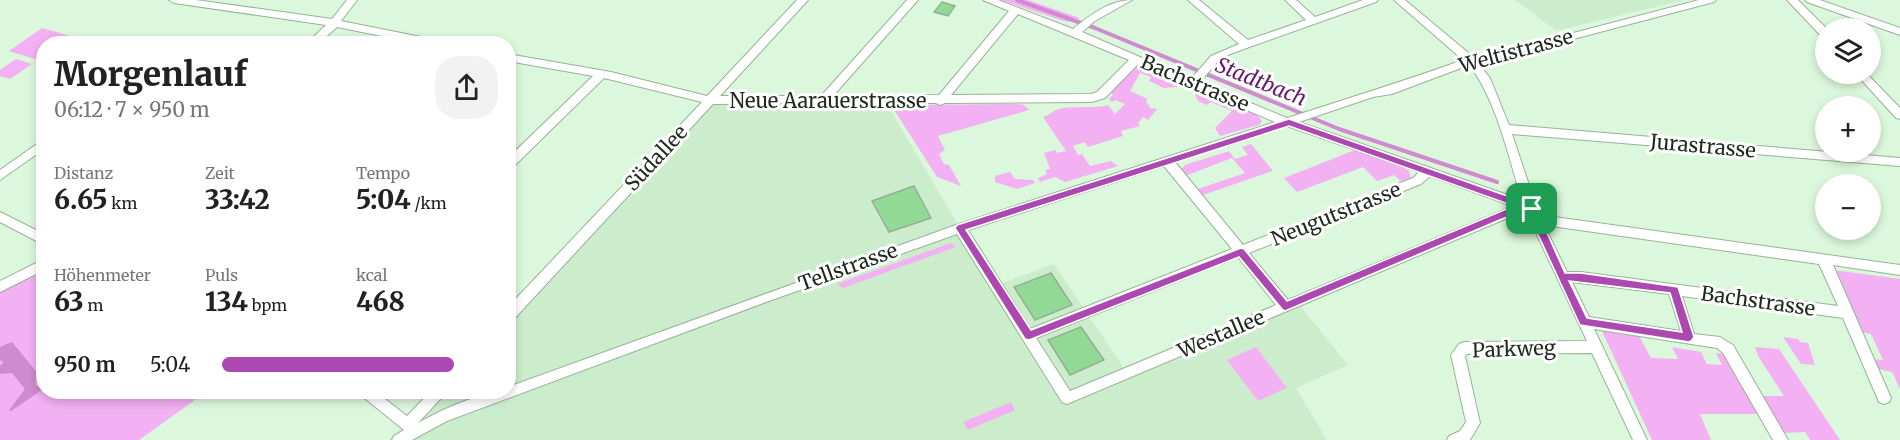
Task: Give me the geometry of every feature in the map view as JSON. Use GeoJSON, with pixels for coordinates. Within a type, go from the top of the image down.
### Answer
{"type":"FeatureCollection","features":[{"type":"Feature","properties":{"kind":"street"},"geometry":{"type":"LineString","coordinates":[[174,0],[335,23],[395,36]]}},
{"type":"Feature","properties":{"kind":"street"},"geometry":{"type":"LineString","coordinates":[[320,36],[335,23],[352,0]]}},
{"type":"Feature","properties":{"kind":"street","name":"Südallee"},"geometry":{"type":"LineString","coordinates":[[516,307],[803,0]]}},
{"type":"Feature","properties":{"kind":"street"},"geometry":{"type":"LineString","coordinates":[[822,101],[913,0]]}},
{"type":"Feature","properties":{"kind":"street","name":"Bachstrasse"},"geometry":{"type":"LineString","coordinates":[[988,0],[1016,10],[1083,26],[1137,59],[1197,78],[1294,121],[1505,198],[1534,214]]}},
{"type":"Feature","properties":{"kind":"street"},"geometry":{"type":"LineString","coordinates":[[1083,26],[1127,0]]}},
{"type":"Feature","properties":{"kind":"street"},"geometry":{"type":"LineString","coordinates":[[1193,0],[1245,43]]}},
{"type":"Feature","properties":{"kind":"street"},"geometry":{"type":"LineString","coordinates":[[1290,0],[1313,21]]}},
{"type":"Feature","properties":{"kind":"street"},"geometry":{"type":"LineString","coordinates":[[1197,78],[1215,58],[1245,43],[1373,0]]}},
{"type":"Feature","properties":{"kind":"street"},"geometry":{"type":"LineString","coordinates":[[1399,0],[1471,62],[1485,78],[1534,214],[1640,440]]}},
{"type":"Feature","properties":{"kind":"street","name":"Weltistrasse"},"geometry":{"type":"LineString","coordinates":[[1294,121],[1372,94],[1388,91],[1489,54],[1558,40],[1711,0]]}},
{"type":"Feature","properties":{"kind":"street"},"geometry":{"type":"LineString","coordinates":[[1792,0],[1815,24]]}},
{"type":"Feature","properties":{"kind":"street"},"geometry":{"type":"LineString","coordinates":[[1810,0],[1900,32]]}},
{"type":"Feature","properties":{"kind":"street"},"geometry":{"type":"LineString","coordinates":[[940,101],[1016,10]]}},
{"type":"Feature","properties":{"kind":"street","name":"Neue Aarauerstrasse"},"geometry":{"type":"LineString","coordinates":[[516,62],[601,75],[710,100],[940,101],[1092,98],[1101,95],[1137,59]]}},
{"type":"Feature","properties":{"kind":"street"},"geometry":{"type":"LineString","coordinates":[[516,157],[601,75]]}},
{"type":"Feature","properties":{"kind":"street"},"geometry":{"type":"LineString","coordinates":[[1871,84],[1900,115]]}},
{"type":"Feature","properties":{"kind":"street","name":"Tellstrasse"},"geometry":{"type":"LineString","coordinates":[[516,389],[960,228],[1294,121]]}},
{"type":"Feature","properties":{"kind":"street","name":"Jurastrasse"},"geometry":{"type":"LineString","coordinates":[[1505,129],[1900,162]]}},
{"type":"Feature","properties":{"kind":"street"},"geometry":{"type":"LineString","coordinates":[[0,176],[36,149]]}},
{"type":"Feature","properties":{"kind":"street","name":"Neugutstrasse"},"geometry":{"type":"LineString","coordinates":[[1168,162],[1285,306]]}},
{"type":"Feature","properties":{"kind":"street","name":"Neugutstrasse"},"geometry":{"type":"LineString","coordinates":[[1029,335],[1417,181],[1427,171]]}},
{"type":"Feature","properties":{"kind":"street","name":"Westallee"},"geometry":{"type":"LineString","coordinates":[[1029,335],[1067,398],[1508,213],[1534,214]]}},
{"type":"Feature","properties":{"kind":"street"},"geometry":{"type":"LineString","coordinates":[[1534,214],[1565,224],[1900,270]]}},
{"type":"Feature","properties":{"kind":"street"},"geometry":{"type":"LineString","coordinates":[[0,217],[36,236]]}},
{"type":"Feature","properties":{"kind":"street"},"geometry":{"type":"LineString","coordinates":[[960,228],[1029,335]]}},
{"type":"Feature","properties":{"kind":"street","name":"Bachstrasse"},"geometry":{"type":"LineString","coordinates":[[1824,261],[1884,398]]}},
{"type":"Feature","properties":{"kind":"street"},"geometry":{"type":"LineString","coordinates":[[0,287],[36,268]]}},
{"type":"Feature","properties":{"kind":"street","name":"Bachstrasse"},"geometry":{"type":"LineString","coordinates":[[1562,277],[1581,277],[1847,313]]}},
{"type":"Feature","properties":{"kind":"street"},"geometry":{"type":"LineString","coordinates":[[1674,290],[1689,337]]}},
{"type":"Feature","properties":{"kind":"street"},"geometry":{"type":"LineString","coordinates":[[1584,322],[1720,343],[1728,349],[1780,440]]}},
{"type":"Feature","properties":{"kind":"street","name":"Parkweg"},"geometry":{"type":"LineString","coordinates":[[1454,440],[1465,435],[1473,423],[1458,355],[1464,348],[1596,347]]}},
{"type":"Feature","properties":{"kind":"street"},"geometry":{"type":"LineString","coordinates":[[376,399],[411,427]]}},
{"type":"Feature","properties":{"kind":"street"},"geometry":{"type":"LineString","coordinates":[[399,440],[433,399]]}},
{"type":"Feature","properties":{"kind":"street","name":"Tellstrasse"},"geometry":{"type":"LineString","coordinates":[[411,427],[490,399]]}},
{"type":"Feature","properties":{"kind":"shaded area"},"geometry":{"type":"Polygon","coordinates":[[[1001,0],[1028,0],[1080,18],[1067,22],[1001,0]]]}},
{"type":"Feature","properties":{"kind":"shaded area"},"geometry":{"type":"Polygon","coordinates":[[[1515,0],[1684,0],[1555,30],[1515,0]]]}},
{"type":"Feature","properties":{"kind":"shaded area"},"geometry":{"type":"Polygon","coordinates":[[[42,28],[70,36],[36,36],[36,59],[9,51],[42,28]]]}},
{"type":"Feature","properties":{"kind":"shaded area"},"geometry":{"type":"Polygon","coordinates":[[[16,59],[32,64],[10,79],[0,76],[0,70],[16,59]]]}},
{"type":"Feature","properties":{"kind":"shaded area"},"geometry":{"type":"Polygon","coordinates":[[[1138,66],[1187,86],[1164,88],[1149,81],[1151,77],[1140,73],[1130,91],[1148,99],[1146,101],[1150,108],[1157,109],[1148,120],[1143,117],[1138,123],[1140,126],[1121,131],[1123,136],[1088,147],[1085,142],[1073,146],[1078,155],[1082,154],[1090,166],[1111,161],[1118,166],[1065,182],[1055,177],[1040,182],[1038,178],[1047,174],[1045,170],[1050,169],[1044,153],[1055,150],[1057,153],[1066,151],[1043,117],[1061,109],[1108,105],[1115,114],[1125,104],[1115,100],[1112,102],[1109,99],[1113,95],[1109,91],[1138,66]]]}},
{"type":"Feature","properties":{"kind":"shaded area"},"geometry":{"type":"Polygon","coordinates":[[[1192,88],[1256,114],[1262,121],[1259,125],[1220,136],[1215,128],[1232,111],[1211,102],[1207,105],[1198,101],[1192,88]]]}},
{"type":"Feature","properties":{"kind":"shaded area"},"geometry":{"type":"Polygon","coordinates":[[[710,100],[885,101],[960,228],[997,285],[1054,264],[1127,373],[1297,302],[1348,365],[1296,388],[1327,440],[388,440],[431,399],[516,399],[516,308],[710,100]]]}},
{"type":"Feature","properties":{"kind":"shaded area"},"geometry":{"type":"Polygon","coordinates":[[[891,105],[1024,105],[1029,110],[938,136],[945,150],[939,154],[944,164],[949,165],[961,186],[937,177],[891,105]]]}},
{"type":"Feature","properties":{"kind":"shaded area"},"geometry":{"type":"Polygon","coordinates":[[[1251,144],[1273,171],[1200,196],[1195,191],[1198,189],[1245,173],[1232,158],[1185,176],[1180,171],[1185,165],[1229,151],[1235,159],[1248,155],[1242,147],[1251,144]]]}},
{"type":"Feature","properties":{"kind":"shaded area"},"geometry":{"type":"Polygon","coordinates":[[[1355,150],[1406,169],[1411,178],[1401,181],[1394,175],[1377,181],[1363,167],[1297,192],[1284,178],[1355,150]]]}},
{"type":"Feature","properties":{"kind":"shaded area"},"geometry":{"type":"Polygon","coordinates":[[[1010,172],[1015,179],[1033,180],[1035,183],[1017,189],[995,182],[995,176],[1010,172]]]}},
{"type":"Feature","properties":{"kind":"shaded area"},"geometry":{"type":"Polygon","coordinates":[[[951,243],[956,247],[843,288],[837,284],[951,243]]]}},
{"type":"Feature","properties":{"kind":"shaded area"},"geometry":{"type":"Polygon","coordinates":[[[36,268],[36,399],[196,399],[139,440],[0,440],[0,287],[36,268]]]}},
{"type":"Feature","properties":{"kind":"shaded area"},"geometry":{"type":"Polygon","coordinates":[[[1834,270],[1900,279],[1900,389],[1892,372],[1877,369],[1873,359],[1883,360],[1871,334],[1861,332],[1834,270]]]}},
{"type":"Feature","properties":{"kind":"shaded area"},"geometry":{"type":"Polygon","coordinates":[[[1601,329],[1638,334],[1651,358],[1678,359],[1672,347],[1701,352],[1707,364],[1722,365],[1716,353],[1725,354],[1757,414],[1700,414],[1711,440],[1652,440],[1601,329]]]}},
{"type":"Feature","properties":{"kind":"shaded area"},"geometry":{"type":"Polygon","coordinates":[[[1783,337],[1808,343],[1815,365],[1801,364],[1783,337]]]}},
{"type":"Feature","properties":{"kind":"shaded area"},"geometry":{"type":"Polygon","coordinates":[[[12,342],[36,371],[36,394],[11,411],[9,410],[25,389],[12,373],[0,374],[0,366],[4,362],[0,360],[0,347],[12,342]]]}},
{"type":"Feature","properties":{"kind":"shaded area"},"geometry":{"type":"Polygon","coordinates":[[[1256,347],[1287,388],[1258,401],[1227,360],[1256,347]]]}},
{"type":"Feature","properties":{"kind":"shaded area"},"geometry":{"type":"Polygon","coordinates":[[[1755,347],[1779,349],[1840,440],[1810,440],[1805,432],[1784,433],[1763,396],[1784,396],[1758,356],[1755,347]]]}},
{"type":"Feature","properties":{"kind":"shaded area"},"geometry":{"type":"Polygon","coordinates":[[[1011,402],[1015,410],[968,430],[963,422],[1011,402]]]}},
{"type":"Feature","properties":{"kind":"building"},"geometry":{"type":"Polygon","coordinates":[[[942,2],[955,6],[948,16],[934,12],[942,2]]]}},
{"type":"Feature","properties":{"kind":"building"},"geometry":{"type":"Polygon","coordinates":[[[914,186],[931,218],[889,232],[872,201],[914,186]]]}},
{"type":"Feature","properties":{"kind":"building"},"geometry":{"type":"Polygon","coordinates":[[[1051,273],[1072,305],[1035,320],[1014,287],[1051,273]]]}},
{"type":"Feature","properties":{"kind":"building"},"geometry":{"type":"Polygon","coordinates":[[[1081,327],[1104,360],[1070,375],[1048,340],[1081,327]]]}},
{"type":"Feature","properties":{"kind":"waterway","name":"Stadtbach"},"geometry":{"type":"LineString","coordinates":[[1017,0],[1095,28],[1339,129],[1497,182]]}},
{"type":"Feature","properties":{"kind":"route"},"geometry":{"type":"LineString","coordinates":[[1532,209],[1289,123],[960,228],[1029,335],[1241,252],[1285,306],[1508,213],[1520,209],[1532,209],[1562,277],[1581,277],[1674,290],[1689,337],[1584,322],[1562,277],[1545,237],[1532,209]]}}]}
